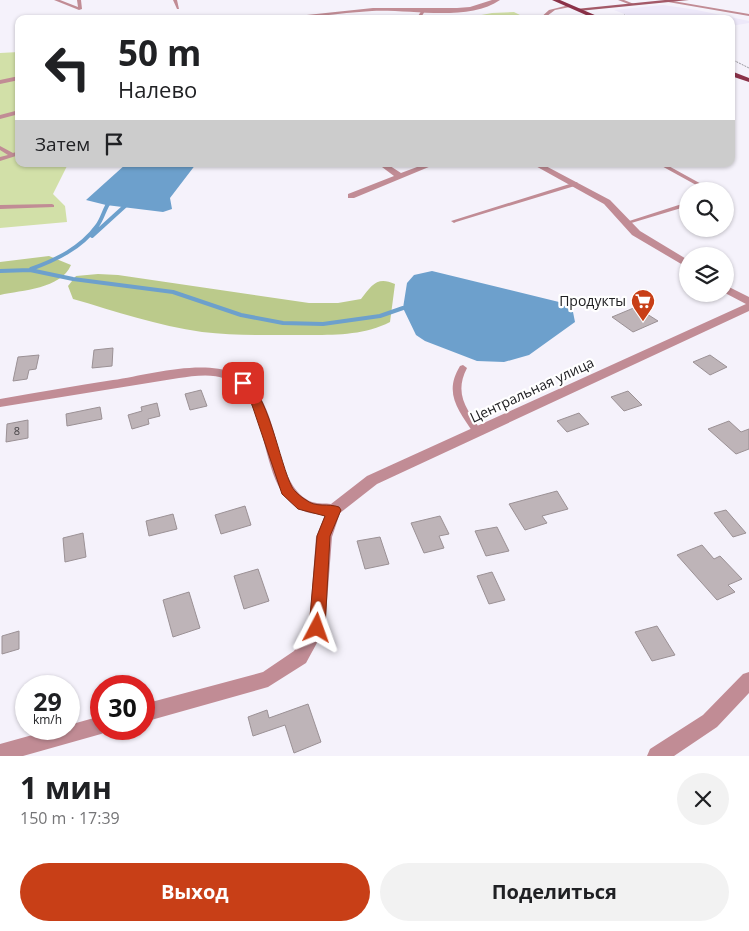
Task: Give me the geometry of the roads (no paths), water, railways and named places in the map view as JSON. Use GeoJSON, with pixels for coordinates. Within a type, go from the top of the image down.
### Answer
{"type":"FeatureCollection","features":[{"type":"Feature","properties":{"kind":"main road"},"geometry":{"type":"LineString","coordinates":[[555,0],[591,15]]}},
{"type":"Feature","properties":{"kind":"main road"},"geometry":{"type":"LineString","coordinates":[[579,10],[686,0]]}},
{"type":"Feature","properties":{"kind":"main road"},"geometry":{"type":"LineString","coordinates":[[735,75],[749,80]]}},
{"type":"Feature","properties":{"kind":"street"},"geometry":{"type":"LineString","coordinates":[[318,15],[386,9],[423,11],[462,10],[497,0]]}},
{"type":"Feature","properties":{"kind":"street"},"geometry":{"type":"LineString","coordinates":[[0,82],[15,79]]}},
{"type":"Feature","properties":{"kind":"street"},"geometry":{"type":"LineString","coordinates":[[0,117],[15,113]]}},
{"type":"Feature","properties":{"kind":"street"},"geometry":{"type":"LineString","coordinates":[[386,167],[400,176]]}},
{"type":"Feature","properties":{"kind":"street"},"geometry":{"type":"LineString","coordinates":[[351,196],[424,167]]}},
{"type":"Feature","properties":{"kind":"street"},"geometry":{"type":"LineString","coordinates":[[542,167],[607,202],[648,242],[679,260]]}},
{"type":"Feature","properties":{"kind":"street"},"geometry":{"type":"LineString","coordinates":[[734,293],[749,302]]}},
{"type":"Feature","properties":{"kind":"street","name":"Центральная улица"},"geometry":{"type":"LineString","coordinates":[[334,510],[372,480],[749,306]]}},
{"type":"Feature","properties":{"kind":"street"},"geometry":{"type":"LineString","coordinates":[[0,402],[174,374],[212,372],[230,376],[243,383],[255,398],[286,490],[302,506],[321,512],[334,510],[324,536],[317,628],[300,657],[268,679],[155,710]]}},
{"type":"Feature","properties":{"kind":"street"},"geometry":{"type":"LineString","coordinates":[[657,756],[710,721],[747,687]]}},
{"type":"Feature","properties":{"kind":"street"},"geometry":{"type":"LineString","coordinates":[[0,753],[90,728]]}},
{"type":"Feature","properties":{"kind":"lane"},"geometry":{"type":"LineString","coordinates":[[56,0],[80,10],[79,0]]}},
{"type":"Feature","properties":{"kind":"lane"},"geometry":{"type":"LineString","coordinates":[[174,0],[178,8]]}},
{"type":"Feature","properties":{"kind":"lane"},"geometry":{"type":"LineString","coordinates":[[620,0],[632,4]]}},
{"type":"Feature","properties":{"kind":"lane"},"geometry":{"type":"LineString","coordinates":[[668,2],[749,15]]}},
{"type":"Feature","properties":{"kind":"lane"},"geometry":{"type":"LineString","coordinates":[[546,15],[554,9],[569,6]]}},
{"type":"Feature","properties":{"kind":"lane"},"geometry":{"type":"LineString","coordinates":[[420,15],[423,11]]}},
{"type":"Feature","properties":{"kind":"lane"},"geometry":{"type":"LineString","coordinates":[[0,148],[15,154]]}},
{"type":"Feature","properties":{"kind":"lane"},"geometry":{"type":"LineString","coordinates":[[0,159],[15,154]]}},
{"type":"Feature","properties":{"kind":"lane"},"geometry":{"type":"LineString","coordinates":[[666,167],[694,182]]}},
{"type":"Feature","properties":{"kind":"lane"},"geometry":{"type":"LineString","coordinates":[[454,221],[576,184]]}},
{"type":"Feature","properties":{"kind":"lane"},"geometry":{"type":"LineString","coordinates":[[0,207],[52,206]]}},
{"type":"Feature","properties":{"kind":"lane"},"geometry":{"type":"LineString","coordinates":[[626,222],[679,207]]}},
{"type":"Feature","properties":{"kind":"lane"},"geometry":{"type":"LineString","coordinates":[[463,368],[454,384],[458,400],[477,432]]}},
{"type":"Feature","properties":{"kind":"water"},"geometry":{"type":"Polygon","coordinates":[[[123,167],[194,167],[170,198],[172,209],[163,212],[106,205],[86,200],[123,167]]]}},
{"type":"Feature","properties":{"kind":"water"},"geometry":{"type":"Polygon","coordinates":[[[432,271],[559,302],[573,312],[575,322],[529,355],[504,362],[477,361],[425,341],[416,335],[403,308],[407,283],[414,275],[432,271]]]}},
{"type":"Feature","properties":{"kind":"waterway"},"geometry":{"type":"LineString","coordinates":[[31,269],[50,262],[83,241],[99,223],[110,201]]}},
{"type":"Feature","properties":{"kind":"waterway"},"geometry":{"type":"LineString","coordinates":[[92,236],[125,206]]}},
{"type":"Feature","properties":{"kind":"waterway"},"geometry":{"type":"LineString","coordinates":[[0,271],[30,270],[73,279],[173,292],[241,315],[283,323],[323,324],[380,316],[403,308]]}},
{"type":"Feature","properties":{"kind":"place","name":"Продукты"},"geometry":{"type":"Point","coordinates":[643,322]}}]}
